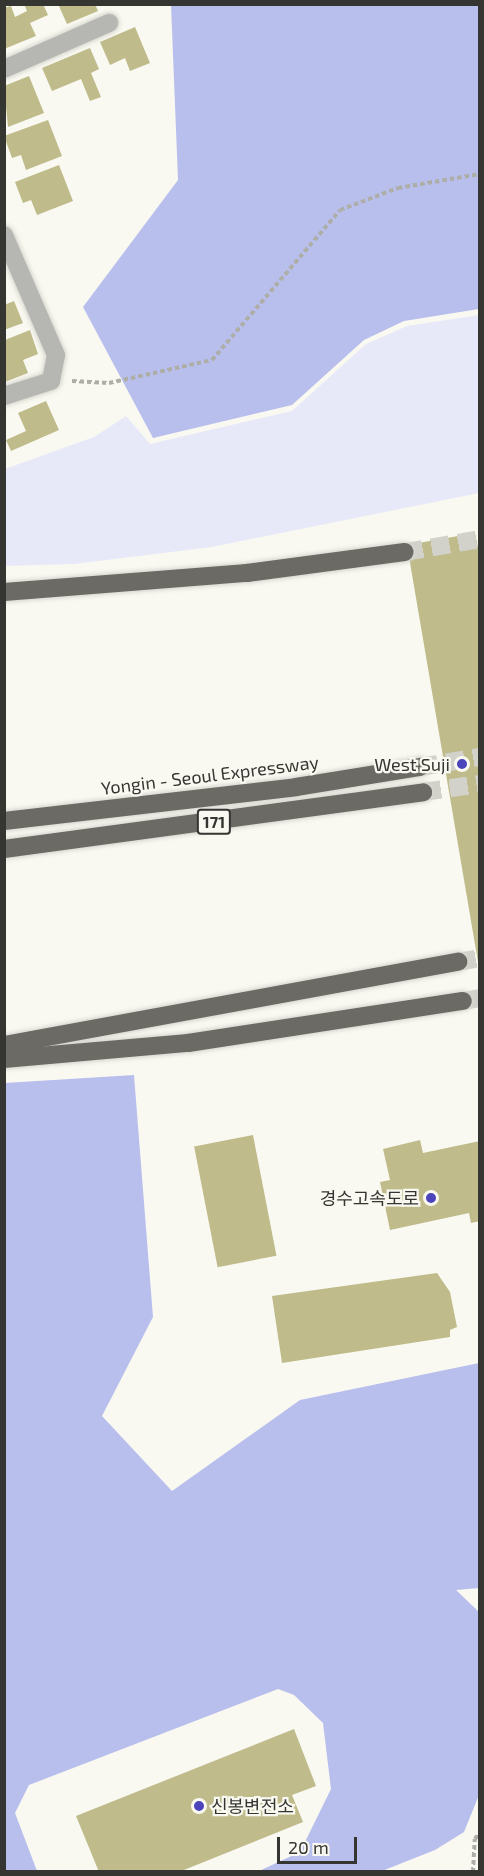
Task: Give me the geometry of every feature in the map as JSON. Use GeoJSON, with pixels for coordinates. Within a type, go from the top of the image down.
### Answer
{"type":"FeatureCollection","features":[{"type":"Feature","properties":{"kind":"highway"},"geometry":{"type":"LineString","coordinates":[[4,592],[247,573],[405,552]]}},
{"type":"Feature","properties":{"kind":"highway","name":"Yongin - Seoul Expressway"},"geometry":{"type":"LineString","coordinates":[[4,821],[296,787],[420,767]]}},
{"type":"Feature","properties":{"kind":"highway","name":"171"},"geometry":{"type":"LineString","coordinates":[[4,849],[423,792]]}},
{"type":"Feature","properties":{"kind":"highway"},"geometry":{"type":"LineString","coordinates":[[4,1045],[458,962]]}},
{"type":"Feature","properties":{"kind":"highway"},"geometry":{"type":"LineString","coordinates":[[4,1059],[188,1043],[463,1000]]}},
{"type":"Feature","properties":{"kind":"street"},"geometry":{"type":"LineString","coordinates":[[4,69],[109,23]]}},
{"type":"Feature","properties":{"kind":"street"},"geometry":{"type":"LineString","coordinates":[[4,235],[56,355],[51,381],[4,396]]}},
{"type":"Feature","properties":{"kind":"path"},"geometry":{"type":"LineString","coordinates":[[51,381],[109,382],[212,360],[340,210],[398,189],[480,174]]}},
{"type":"Feature","properties":{"kind":"path"},"geometry":{"type":"LineString","coordinates":[[473,1872],[475,1839],[480,1832]]}},
{"type":"Feature","properties":{"kind":"shaded area"},"geometry":{"type":"Polygon","coordinates":[[[171,5],[479,5],[479,309],[404,321],[364,340],[292,405],[153,438],[83,307],[178,180],[171,5]]]}},
{"type":"Feature","properties":{"kind":"shaded area"},"geometry":{"type":"Polygon","coordinates":[[[479,315],[479,493],[212,547],[74,564],[5,566],[5,469],[94,437],[126,416],[150,444],[292,411],[366,344],[407,326],[479,315]]]}},
{"type":"Feature","properties":{"kind":"shaded area"},"geometry":{"type":"Polygon","coordinates":[[[134,1075],[153,1317],[102,1416],[172,1491],[300,1400],[479,1363],[479,1588],[456,1590],[479,1612],[479,1795],[464,1832],[435,1850],[382,1871],[259,1871],[300,1852],[331,1789],[323,1723],[294,1695],[278,1689],[29,1785],[15,1813],[37,1871],[5,1871],[5,1083],[134,1075]]]}},
{"type":"Feature","properties":{"kind":"building"},"geometry":{"type":"Polygon","coordinates":[[[24,4],[43,4],[48,15],[30,23],[36,36],[4,49],[4,8],[11,6],[15,17],[27,11],[24,4]]]}},
{"type":"Feature","properties":{"kind":"building"},"geometry":{"type":"Polygon","coordinates":[[[58,4],[95,4],[98,11],[67,24],[58,4]]]}},
{"type":"Feature","properties":{"kind":"building"},"geometry":{"type":"Polygon","coordinates":[[[135,27],[150,63],[130,71],[125,58],[110,65],[100,42],[135,27]]]}},
{"type":"Feature","properties":{"kind":"building"},"geometry":{"type":"Polygon","coordinates":[[[90,48],[99,69],[91,73],[101,97],[90,101],[81,79],[52,91],[42,68],[90,48]]]}},
{"type":"Feature","properties":{"kind":"building"},"geometry":{"type":"Polygon","coordinates":[[[29,76],[44,113],[8,127],[4,86],[29,76]]]}},
{"type":"Feature","properties":{"kind":"building"},"geometry":{"type":"Polygon","coordinates":[[[48,120],[62,156],[26,170],[21,155],[12,158],[4,136],[48,120]]]}},
{"type":"Feature","properties":{"kind":"building"},"geometry":{"type":"Polygon","coordinates":[[[59,165],[73,201],[37,215],[31,200],[23,203],[15,182],[59,165]]]}},
{"type":"Feature","properties":{"kind":"building"},"geometry":{"type":"Polygon","coordinates":[[[14,301],[23,323],[4,330],[4,305],[14,301]]]}},
{"type":"Feature","properties":{"kind":"building"},"geometry":{"type":"Polygon","coordinates":[[[30,330],[38,354],[23,360],[28,373],[5,382],[5,340],[30,330]]]}},
{"type":"Feature","properties":{"kind":"building"},"geometry":{"type":"Polygon","coordinates":[[[46,401],[59,430],[11,451],[6,440],[26,431],[18,413],[46,401]]]}},
{"type":"Feature","properties":{"kind":"building","name":"West Suji"},"geometry":{"type":"Polygon","coordinates":[[[475,533],[480,558],[478,962],[407,545],[475,533]]]}},
{"type":"Feature","properties":{"kind":"building"},"geometry":{"type":"Polygon","coordinates":[[[253,1135],[276,1256],[218,1267],[194,1146],[253,1135]]]}},
{"type":"Feature","properties":{"kind":"building","name":"경수고속도로"},"geometry":{"type":"Polygon","coordinates":[[[420,1140],[423,1153],[480,1141],[480,1221],[471,1223],[469,1213],[390,1230],[380,1182],[390,1180],[383,1149],[420,1140]]]}},
{"type":"Feature","properties":{"kind":"building"},"geometry":{"type":"Polygon","coordinates":[[[437,1273],[450,1292],[457,1327],[450,1330],[450,1337],[282,1363],[272,1296],[437,1273]]]}},
{"type":"Feature","properties":{"kind":"building","name":"신봉변전소"},"geometry":{"type":"Polygon","coordinates":[[[294,1729],[316,1786],[292,1795],[303,1822],[179,1872],[99,1872],[76,1816],[294,1729]]]}},
{"type":"Feature","properties":{"kind":"tunnel"},"geometry":{"type":"LineString","coordinates":[[405,552],[480,539]]}},
{"type":"Feature","properties":{"kind":"tunnel"},"geometry":{"type":"LineString","coordinates":[[420,767],[480,757]]}},
{"type":"Feature","properties":{"kind":"tunnel"},"geometry":{"type":"LineString","coordinates":[[423,792],[480,784]]}},
{"type":"Feature","properties":{"kind":"tunnel"},"geometry":{"type":"LineString","coordinates":[[458,962],[480,958]]}},
{"type":"Feature","properties":{"kind":"tunnel"},"geometry":{"type":"LineString","coordinates":[[463,1001],[480,998]]}},
{"type":"Feature","properties":{"kind":"place","name":"West Suji"},"geometry":{"type":"Point","coordinates":[462,764]}},
{"type":"Feature","properties":{"kind":"place","name":"경수고속도로"},"geometry":{"type":"Point","coordinates":[431,1198]}},
{"type":"Feature","properties":{"kind":"place","name":"신봉변전소"},"geometry":{"type":"Point","coordinates":[199,1806]}}]}
